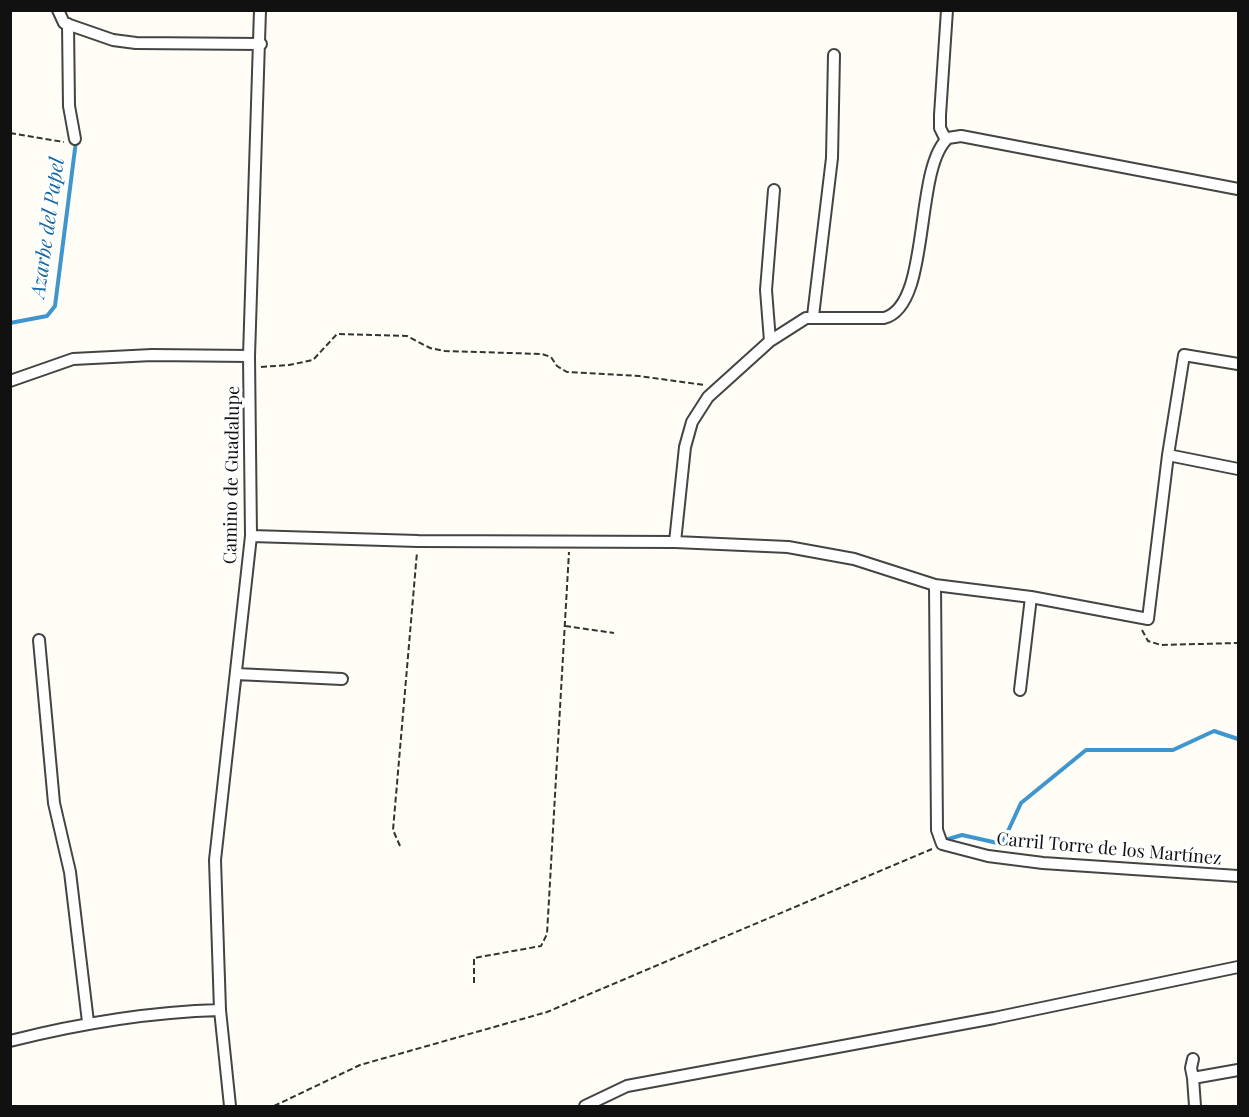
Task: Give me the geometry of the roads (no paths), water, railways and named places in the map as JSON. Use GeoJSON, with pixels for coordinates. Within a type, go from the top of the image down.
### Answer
{"type":"FeatureCollection","features":[{"type":"Feature","properties":{"kind":"street"},"geometry":{"type":"LineString","coordinates":[[58,10],[68,24],[69,106],[75,139]]}},
{"type":"Feature","properties":{"kind":"street","name":"Camino de Guadalupe"},"geometry":{"type":"LineString","coordinates":[[230,1107],[220,1010],[215,860],[251,536],[249,356],[261,44],[260,10]]}},
{"type":"Feature","properties":{"kind":"street"},"geometry":{"type":"LineString","coordinates":[[946,140],[940,128],[940,115],[947,10]]}},
{"type":"Feature","properties":{"kind":"street"},"geometry":{"type":"LineString","coordinates":[[68,24],[113,40],[136,43],[261,44]]}},
{"type":"Feature","properties":{"kind":"street"},"geometry":{"type":"LineString","coordinates":[[813,315],[832,158],[834,55]]}},
{"type":"Feature","properties":{"kind":"street"},"geometry":{"type":"LineString","coordinates":[[675,542],[685,447],[698,410],[719,387],[792,324],[813,315],[884,318],[898,310],[908,293],[935,161],[946,140],[961,136],[1239,189]]}},
{"type":"Feature","properties":{"kind":"street"},"geometry":{"type":"LineString","coordinates":[[770,341],[766,290],[774,190]]}},
{"type":"Feature","properties":{"kind":"street"},"geometry":{"type":"LineString","coordinates":[[10,381],[73,359],[152,355],[249,356]]}},
{"type":"Feature","properties":{"kind":"street"},"geometry":{"type":"LineString","coordinates":[[251,536],[418,541],[675,542],[809,549],[891,569],[935,585],[1031,597],[1148,619],[1168,455],[1184,355],[1239,364]]}},
{"type":"Feature","properties":{"kind":"street"},"geometry":{"type":"LineString","coordinates":[[1168,455],[1239,469]]}},
{"type":"Feature","properties":{"kind":"street","name":"Carril Torre de los Martínez"},"geometry":{"type":"LineString","coordinates":[[935,585],[937,830],[942,844],[988,856],[1043,863],[1239,876]]}},
{"type":"Feature","properties":{"kind":"street"},"geometry":{"type":"LineString","coordinates":[[1020,690],[1031,597]]}},
{"type":"Feature","properties":{"kind":"street"},"geometry":{"type":"LineString","coordinates":[[39,640],[54,802],[70,872],[88,1022]]}},
{"type":"Feature","properties":{"kind":"street"},"geometry":{"type":"LineString","coordinates":[[236,674],[342,679]]}},
{"type":"Feature","properties":{"kind":"street"},"geometry":{"type":"LineString","coordinates":[[585,1107],[627,1086],[994,1018],[1239,967]]}},
{"type":"Feature","properties":{"kind":"street"},"geometry":{"type":"LineString","coordinates":[[10,1041],[88,1022],[160,1012],[220,1010]]}},
{"type":"Feature","properties":{"kind":"street"},"geometry":{"type":"LineString","coordinates":[[1192,1059],[1195,1107]]}},
{"type":"Feature","properties":{"kind":"street"},"geometry":{"type":"LineString","coordinates":[[1194,1078],[1239,1070]]}},
{"type":"Feature","properties":{"kind":"waterway","name":"Azarbe del Papel"},"geometry":{"type":"LineString","coordinates":[[10,323],[47,316],[55,306],[76,141]]}},
{"type":"Feature","properties":{"kind":"waterway"},"geometry":{"type":"LineString","coordinates":[[945,840],[962,835],[1002,844],[1021,803],[1086,750],[1173,750],[1214,731],[1238,739]]}}]}
